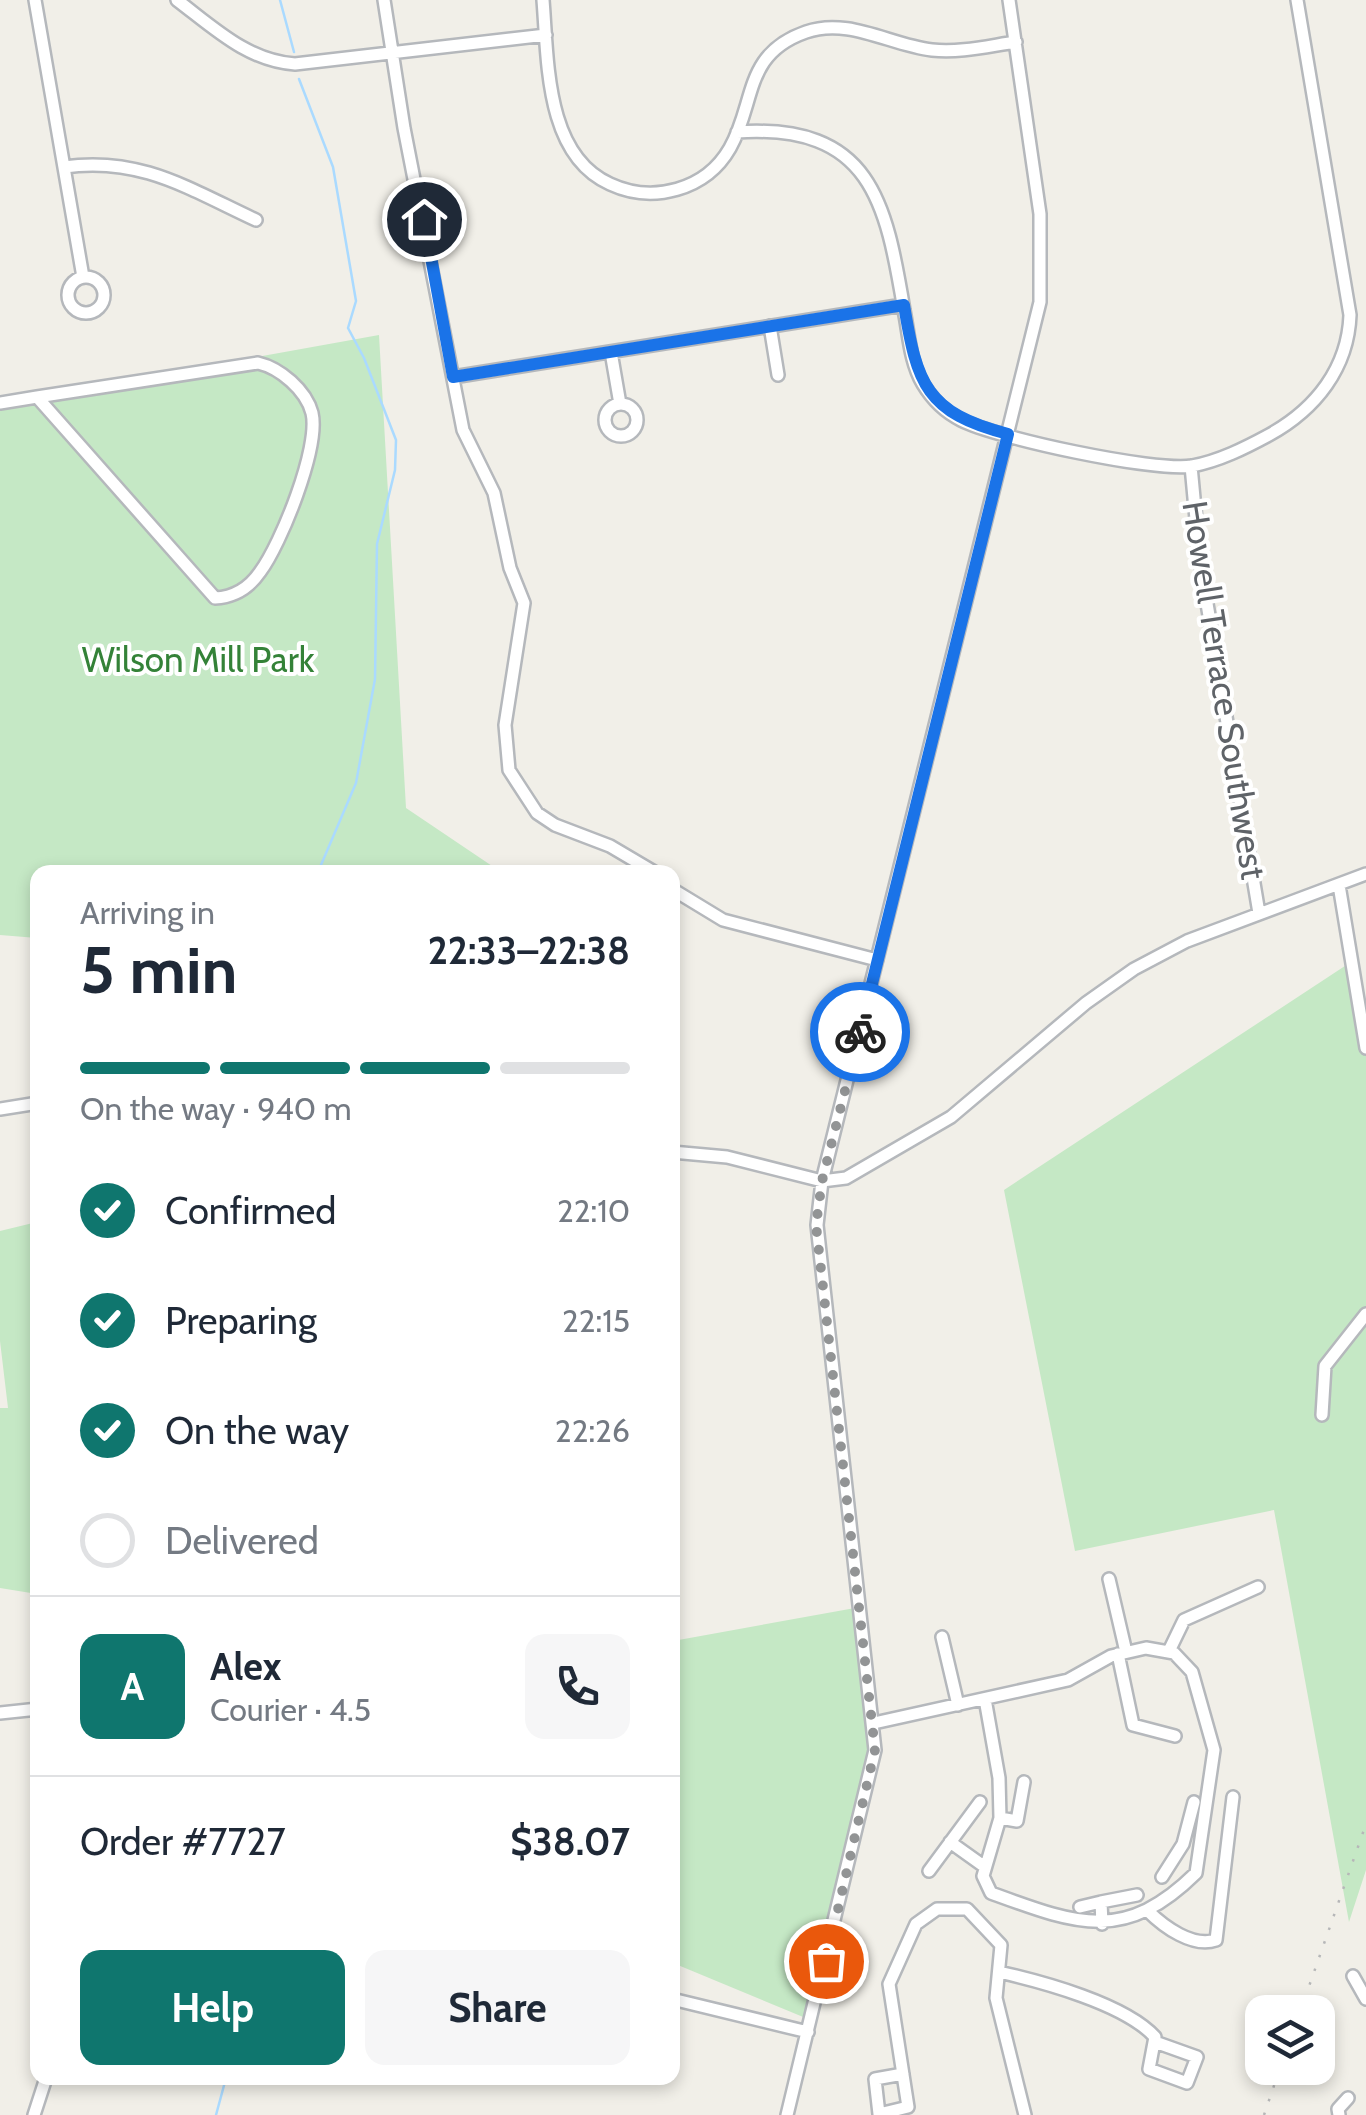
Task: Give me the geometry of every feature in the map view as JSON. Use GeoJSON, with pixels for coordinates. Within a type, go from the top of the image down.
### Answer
{"type":"FeatureCollection","features":[{"type":"Feature","properties":{"kind":"street"},"geometry":{"type":"LineString","coordinates":[[35,0],[83,277]]}},
{"type":"Feature","properties":{"kind":"street"},"geometry":{"type":"LineString","coordinates":[[176,0],[249,53],[270,62],[296,64],[546,35]]}},
{"type":"Feature","properties":{"kind":"street"},"geometry":{"type":"LineString","coordinates":[[384,0],[462,430],[494,493],[510,568],[524,604],[506,725],[509,770],[537,813],[642,865]]}},
{"type":"Feature","properties":{"kind":"street"},"geometry":{"type":"LineString","coordinates":[[543,0],[563,134],[578,161],[608,183],[646,194],[684,188],[717,166],[737,132],[746,92],[758,68],[780,45],[806,32],[849,28],[899,45],[937,51],[1016,42]]}},
{"type":"Feature","properties":{"kind":"street"},"geometry":{"type":"LineString","coordinates":[[787,2115],[870,1784],[874,1723],[819,1277],[816,1225],[822,1181],[1040,302],[1044,256],[1009,0]]}},
{"type":"Feature","properties":{"kind":"street"},"geometry":{"type":"LineString","coordinates":[[737,132],[772,130],[803,136],[834,150],[858,171],[888,220],[914,364],[930,396],[961,420],[1148,466],[1191,466],[1246,447],[1302,412],[1333,377],[1349,338],[1350,315],[1298,0]]}},
{"type":"Feature","properties":{"kind":"street"},"geometry":{"type":"LineString","coordinates":[[64,168],[101,162],[134,166],[256,220]]}},
{"type":"Feature","properties":{"kind":"street"},"geometry":{"type":"LineString","coordinates":[[453,377],[904,305]]}},
{"type":"Feature","properties":{"kind":"street"},"geometry":{"type":"LineString","coordinates":[[770,326],[778,375]]}},
{"type":"Feature","properties":{"kind":"street"},"geometry":{"type":"LineString","coordinates":[[612,352],[620,404]]}},
{"type":"Feature","properties":{"kind":"street"},"geometry":{"type":"LineString","coordinates":[[0,403],[258,363],[272,366],[308,402],[313,433],[282,534],[259,574],[238,593],[215,598],[37,398]]}},
{"type":"Feature","properties":{"kind":"street","name":"Howell Terrace Southwest"},"geometry":{"type":"LineString","coordinates":[[1191,466],[1200,562],[1259,914]]}},
{"type":"Feature","properties":{"kind":"street"},"geometry":{"type":"LineString","coordinates":[[680,1153],[727,1157],[822,1181],[846,1178],[951,1117],[1086,1003],[1134,969],[1188,941],[1366,874]]}},
{"type":"Feature","properties":{"kind":"street"},"geometry":{"type":"LineString","coordinates":[[1339,884],[1366,1048]]}},
{"type":"Feature","properties":{"kind":"street"},"geometry":{"type":"LineString","coordinates":[[680,895],[723,920],[877,960]]}},
{"type":"Feature","properties":{"kind":"street"},"geometry":{"type":"LineString","coordinates":[[0,1109],[30,1104]]}},
{"type":"Feature","properties":{"kind":"street"},"geometry":{"type":"LineString","coordinates":[[1322,1416],[1324,1366],[1366,1314]]}},
{"type":"Feature","properties":{"kind":"street"},"geometry":{"type":"LineString","coordinates":[[1110,1579],[1133,1725],[1176,1736]]}},
{"type":"Feature","properties":{"kind":"street"},"geometry":{"type":"LineString","coordinates":[[1169,1651],[1184,1620],[1258,1587]]}},
{"type":"Feature","properties":{"kind":"street"},"geometry":{"type":"LineString","coordinates":[[942,1637],[958,1705]]}},
{"type":"Feature","properties":{"kind":"street"},"geometry":{"type":"LineString","coordinates":[[874,1723],[1068,1680],[1096,1662],[1122,1653],[1146,1648],[1169,1651],[1192,1672],[1214,1750],[1203,1847],[1196,1873],[1171,1897],[1148,1911],[1102,1924],[1082,1923],[990,1893],[984,1886],[985,1866],[1000,1818],[1000,1778],[984,1699]]}},
{"type":"Feature","properties":{"kind":"street"},"geometry":{"type":"LineString","coordinates":[[0,1713],[30,1709]]}},
{"type":"Feature","properties":{"kind":"street"},"geometry":{"type":"LineString","coordinates":[[1000,1818],[1017,1821],[1024,1782]]}},
{"type":"Feature","properties":{"kind":"street"},"geometry":{"type":"LineString","coordinates":[[1148,1911],[1164,1928],[1212,1942],[1227,1867],[1224,1855],[1233,1797]]}},
{"type":"Feature","properties":{"kind":"street"},"geometry":{"type":"LineString","coordinates":[[929,1872],[980,1802]]}},
{"type":"Feature","properties":{"kind":"street"},"geometry":{"type":"LineString","coordinates":[[1162,1877],[1185,1839],[1194,1802]]}},
{"type":"Feature","properties":{"kind":"street"},"geometry":{"type":"LineString","coordinates":[[1185,1839],[1224,1855]]}},
{"type":"Feature","properties":{"kind":"street"},"geometry":{"type":"LineString","coordinates":[[950,1842],[985,1866]]}},
{"type":"Feature","properties":{"kind":"street"},"geometry":{"type":"LineString","coordinates":[[1080,1906],[1137,1894]]}},
{"type":"Feature","properties":{"kind":"street"},"geometry":{"type":"LineString","coordinates":[[1101,1902],[1102,1924]]}},
{"type":"Feature","properties":{"kind":"street"},"geometry":{"type":"LineString","coordinates":[[902,2074],[889,1984],[916,1924],[937,1908],[973,1912],[1001,1945],[996,1998],[1025,2115]]}},
{"type":"Feature","properties":{"kind":"street"},"geometry":{"type":"LineString","coordinates":[[999,1972],[1041,1982],[1142,2023],[1154,2042]]}},
{"type":"Feature","properties":{"kind":"street"},"geometry":{"type":"LineString","coordinates":[[1353,1976],[1366,1999]]}},
{"type":"Feature","properties":{"kind":"street"},"geometry":{"type":"LineString","coordinates":[[680,2001],[808,2032]]}},
{"type":"Feature","properties":{"kind":"street"},"geometry":{"type":"LineString","coordinates":[[34,2115],[44,2085]]}},
{"type":"Feature","properties":{"kind":"street"},"geometry":{"type":"LineString","coordinates":[[1339,2115],[1338,2109],[1348,2098]]}},
{"type":"Feature","properties":{"kind":"green space","name":"Wilson Mill Park"},"geometry":{"type":"Polygon","coordinates":[[[379,335],[406,808],[491,865],[30,865],[30,937],[0,935],[0,403],[379,335]]]}},
{"type":"Feature","properties":{"kind":"green space"},"geometry":{"type":"Polygon","coordinates":[[[1354,960],[1366,1025],[1366,1870],[1349,1922],[1274,1510],[1075,1551],[1004,1190],[1354,960]]]}},
{"type":"Feature","properties":{"kind":"green space"},"geometry":{"type":"Polygon","coordinates":[[[30,1224],[30,1593],[0,1588],[0,1408],[8,1408],[0,1341],[0,1231],[30,1224]]]}},
{"type":"Feature","properties":{"kind":"green space"},"geometry":{"type":"Polygon","coordinates":[[[855,1608],[876,1759],[848,1891],[808,2019],[680,1966],[680,1640],[855,1608]]]}},
{"type":"Feature","properties":{"kind":"waterway"},"geometry":{"type":"LineString","coordinates":[[280,0],[294,52]]}},
{"type":"Feature","properties":{"kind":"waterway"},"geometry":{"type":"LineString","coordinates":[[299,79],[333,167],[356,301],[348,328],[396,440],[395,470],[377,544],[375,679],[356,783],[321,865]]}},
{"type":"Feature","properties":{"kind":"waterway"},"geometry":{"type":"LineString","coordinates":[[216,2115],[224,2085]]}},
{"type":"Feature","properties":{"kind":"railway"},"geometry":{"type":"LineString","coordinates":[[1306,1995],[1366,1824]]}},
{"type":"Feature","properties":{"kind":"railway"},"geometry":{"type":"LineString","coordinates":[[1264,2115],[1274,2085]]}},
{"type":"Feature","properties":{"kind":"way so far"},"geometry":{"type":"LineString","coordinates":[[826,1961],[875,1750],[816,1225],[822,1181],[860,1032]]}},
{"type":"Feature","properties":{"kind":"route"},"geometry":{"type":"LineString","coordinates":[[424,219],[453,377],[904,305],[914,364],[930,396],[961,420],[1008,434],[860,1032]]}}]}
